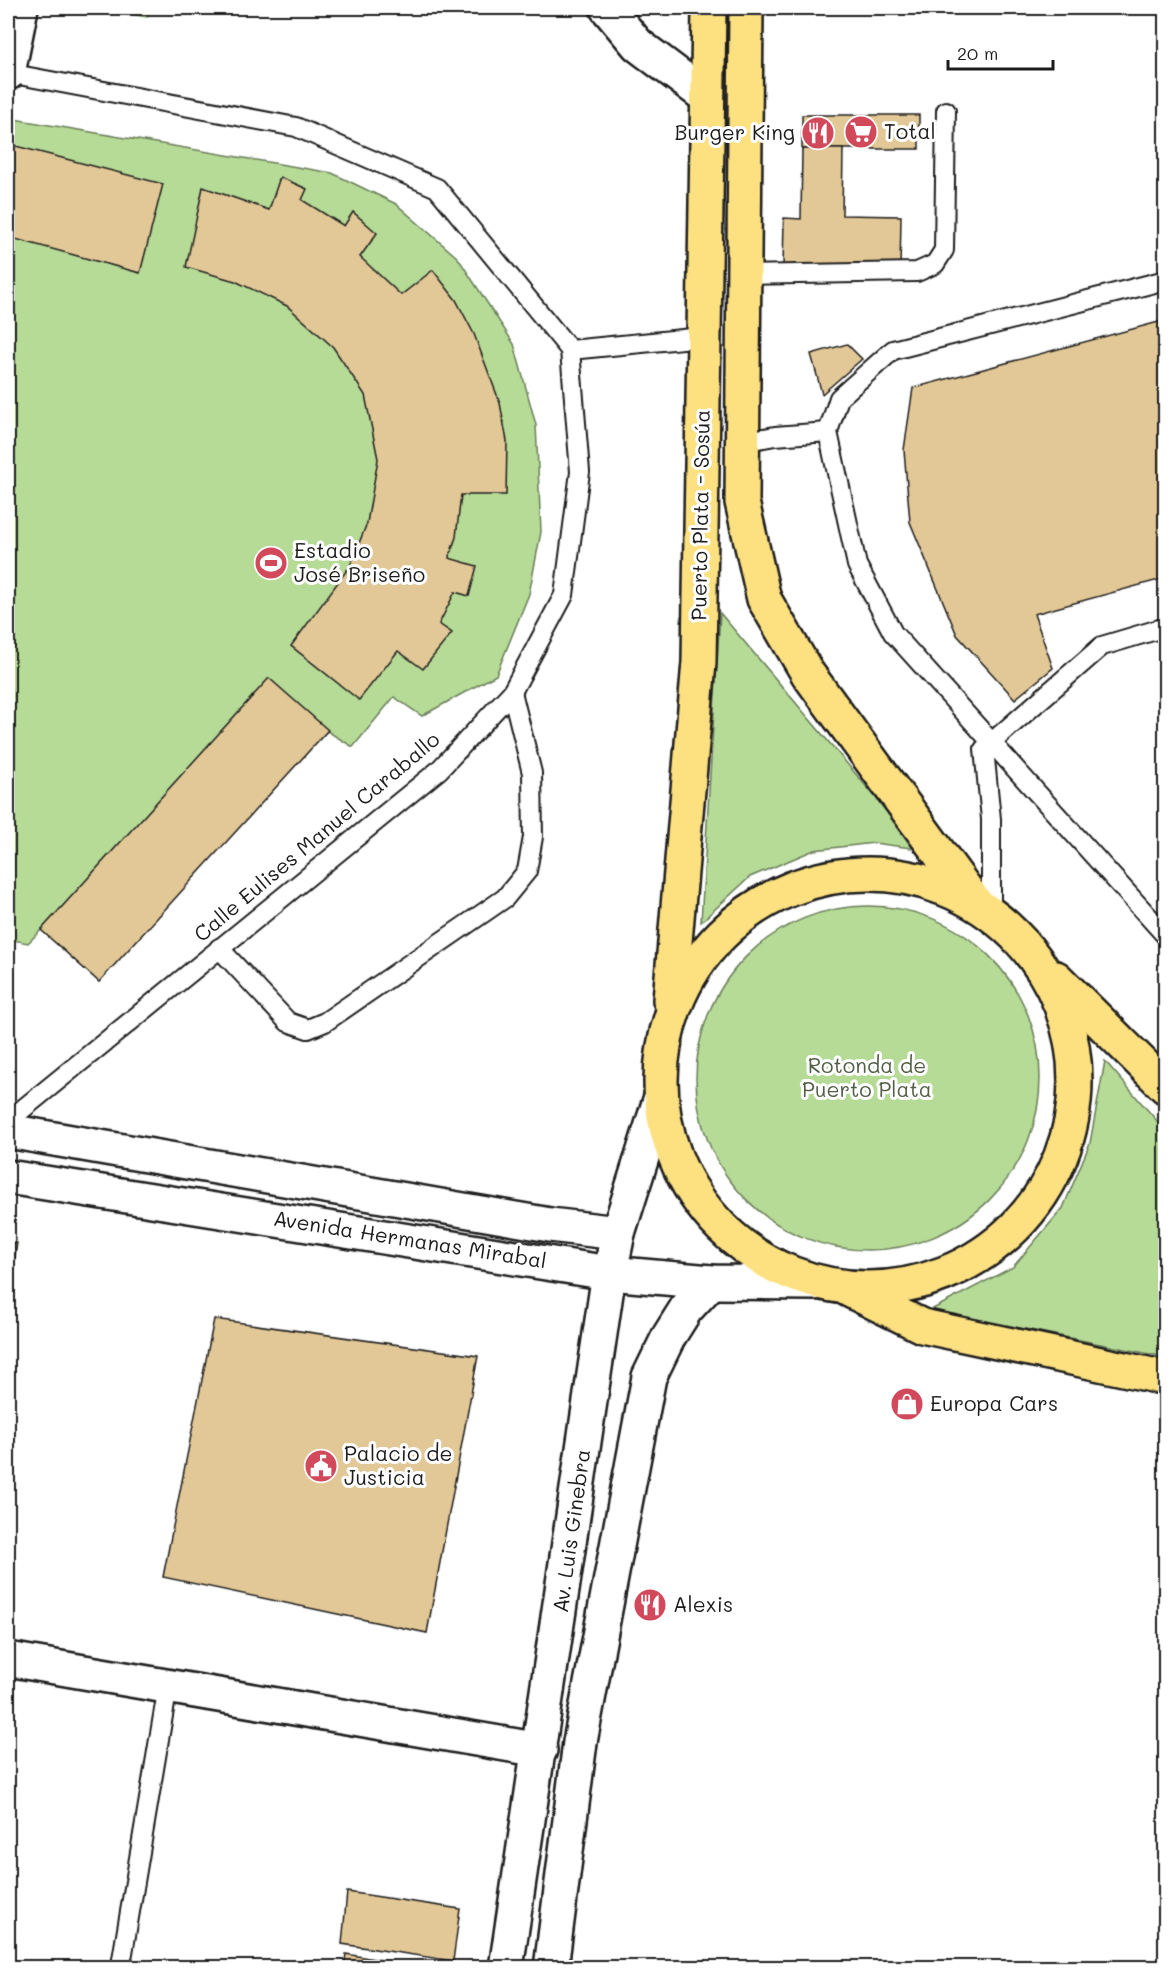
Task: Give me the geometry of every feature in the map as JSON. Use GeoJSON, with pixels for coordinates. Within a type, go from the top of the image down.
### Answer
{"type":"FeatureCollection","features":[{"type":"Feature","properties":{"kind":"main road","name":"Puerto Plata - Sosúa"},"geometry":{"type":"LineString","coordinates":[[668,1022],[699,662],[709,8]]}},
{"type":"Feature","properties":{"kind":"main road","name":"Puerto Plata - Sosúa"},"geometry":{"type":"LineString","coordinates":[[746,8],[742,502],[764,599],[808,674],[983,907]]}},
{"type":"Feature","properties":{"kind":"main road"},"geometry":{"type":"LineString","coordinates":[[1040,962],[1070,1023],[1078,1091],[1064,1157],[1030,1216],[978,1260],[915,1285],[848,1289],[815,1283],[757,1257],[709,1215],[676,1161],[660,1100],[660,1061],[668,1022],[695,965],[737,918],[792,887],[854,873],[917,879],[983,907],[1040,962],[1166,1087]]}},
{"type":"Feature","properties":{"kind":"main road"},"geometry":{"type":"LineString","coordinates":[[848,1289],[922,1326],[1166,1378]]}},
{"type":"Feature","properties":{"kind":"street"},"geometry":{"type":"LineString","coordinates":[[8,73],[21,8]]}},
{"type":"Feature","properties":{"kind":"street"},"geometry":{"type":"LineString","coordinates":[[607,8],[638,45],[707,97]]}},
{"type":"Feature","properties":{"kind":"street","name":"Av. Luis Ginebra"},"geometry":{"type":"LineString","coordinates":[[506,1968],[609,1272],[618,1233],[660,1100]]}},
{"type":"Feature","properties":{"kind":"street","name":"Avenida Hermanas Mirabal"},"geometry":{"type":"LineString","coordinates":[[8,1131],[538,1223],[618,1233]]}},
{"type":"Feature","properties":{"kind":"street","name":"Avenida Hermanas Mirabal"},"geometry":{"type":"LineString","coordinates":[[8,1177],[609,1272],[711,1282],[815,1283]]}},
{"type":"Feature","properties":{"kind":"street","name":"Av. Luis Ginebra"},"geometry":{"type":"LineString","coordinates":[[551,1968],[580,1742],[649,1377],[669,1336],[686,1309],[711,1282]]}},
{"type":"Feature","properties":{"kind":"street"},"geometry":{"type":"LineString","coordinates":[[8,1659],[540,1750]]}},
{"type":"Feature","properties":{"kind":"lane"},"geometry":{"type":"LineString","coordinates":[[8,73],[296,127],[437,188],[570,350],[703,337]]}},
{"type":"Feature","properties":{"kind":"lane"},"geometry":{"type":"LineString","coordinates":[[744,275],[917,272],[935,264],[944,250],[946,111]]}},
{"type":"Feature","properties":{"kind":"lane"},"geometry":{"type":"LineString","coordinates":[[1166,280],[893,350],[839,398],[828,432],[857,565],[893,633],[1166,936]]}},
{"type":"Feature","properties":{"kind":"lane","name":"Calle Eulises Manuel Caraballo"},"geometry":{"type":"LineString","coordinates":[[8,1121],[439,770],[512,692],[564,595],[580,472],[570,350]]}},
{"type":"Feature","properties":{"kind":"lane"},"geometry":{"type":"LineString","coordinates":[[741,442],[775,436],[828,432]]}},
{"type":"Feature","properties":{"kind":"lane"},"geometry":{"type":"LineString","coordinates":[[983,907],[991,819],[984,749],[1102,646],[1166,627]]}},
{"type":"Feature","properties":{"kind":"lane"},"geometry":{"type":"LineString","coordinates":[[219,948],[288,1022],[308,1029],[325,1022],[505,898],[527,871],[533,837],[532,773],[512,692]]}},
{"type":"Feature","properties":{"kind":"lane"},"geometry":{"type":"LineString","coordinates":[[122,1968],[168,1686]]}},
{"type":"Feature","properties":{"kind":"green space"},"geometry":{"type":"Polygon","coordinates":[[[96,8],[149,8],[147,17],[96,8]]]}},
{"type":"Feature","properties":{"kind":"green space","name":"Estadio José Briseño"},"geometry":{"type":"Polygon","coordinates":[[[8,118],[332,173],[396,204],[458,258],[514,344],[536,425],[541,532],[529,594],[496,675],[422,716],[394,697],[353,747],[327,731],[219,847],[99,982],[41,930],[28,943],[8,939],[8,118]]]}},
{"type":"Feature","properties":{"kind":"green space"},"geometry":{"type":"Polygon","coordinates":[[[720,613],[919,849],[874,843],[814,850],[750,877],[701,922],[720,613]]]}},
{"type":"Feature","properties":{"kind":"green space","name":"Rotonda de Puerto Plata"},"geometry":{"type":"Polygon","coordinates":[[[868,906],[918,914],[949,927],[977,945],[1001,969],[1019,997],[1032,1028],[1040,1078],[1032,1128],[1019,1159],[1001,1187],[977,1211],[949,1229],[918,1242],[868,1250],[818,1242],[787,1229],[759,1211],[735,1187],[717,1159],[704,1128],[696,1078],[704,1028],[717,997],[735,969],[759,945],[787,927],[818,914],[868,906]]]}},
{"type":"Feature","properties":{"kind":"green space"},"geometry":{"type":"Polygon","coordinates":[[[1105,1061],[1165,1130],[1165,1357],[931,1310],[1013,1267],[1063,1208],[1090,1143],[1105,1061]]]}},
{"type":"Feature","properties":{"kind":"building","name":"Total"},"geometry":{"type":"Polygon","coordinates":[[[802,115],[919,115],[919,149],[802,149],[802,115]]]}},
{"type":"Feature","properties":{"kind":"building"},"geometry":{"type":"Polygon","coordinates":[[[8,144],[163,184],[140,273],[8,237],[8,144]]]}},
{"type":"Feature","properties":{"kind":"building"},"geometry":{"type":"Polygon","coordinates":[[[802,149],[843,149],[842,215],[901,216],[900,271],[783,268],[784,218],[801,219],[802,149]]]}},
{"type":"Feature","properties":{"kind":"building"},"geometry":{"type":"Polygon","coordinates":[[[280,177],[307,189],[302,200],[344,226],[353,212],[377,233],[360,257],[401,295],[433,270],[456,300],[474,334],[500,403],[507,441],[506,495],[461,495],[456,537],[449,558],[477,566],[469,596],[455,592],[439,624],[452,633],[423,669],[398,651],[359,700],[291,646],[350,566],[367,523],[378,459],[365,395],[333,347],[287,306],[235,281],[186,267],[203,187],[269,210],[280,177]]]}},
{"type":"Feature","properties":{"kind":"building"},"geometry":{"type":"Polygon","coordinates":[[[1166,320],[1166,578],[1034,614],[1053,668],[1015,699],[957,635],[910,522],[904,450],[913,388],[1166,320]]]}},
{"type":"Feature","properties":{"kind":"building"},"geometry":{"type":"Polygon","coordinates":[[[847,344],[862,359],[822,394],[811,354],[847,344]]]}},
{"type":"Feature","properties":{"kind":"building"},"geometry":{"type":"Polygon","coordinates":[[[269,678],[328,730],[99,982],[41,930],[269,678]]]}},
{"type":"Feature","properties":{"kind":"building"},"geometry":{"type":"Polygon","coordinates":[[[8,1242],[17,1243],[8,1302],[8,1242]]]}},
{"type":"Feature","properties":{"kind":"building","name":"Palacio de Justicia"},"geometry":{"type":"Polygon","coordinates":[[[214,1319],[478,1356],[427,1633],[163,1577],[214,1319]]]}},
{"type":"Feature","properties":{"kind":"building"},"geometry":{"type":"Polygon","coordinates":[[[347,1892],[460,1909],[453,1961],[342,1944],[347,1892]]]}},
{"type":"Feature","properties":{"kind":"building"},"geometry":{"type":"Polygon","coordinates":[[[346,1954],[425,1968],[344,1968],[346,1954]]]}},
{"type":"Feature","properties":{"kind":"place","name":"Total"},"geometry":{"type":"Point","coordinates":[861,132]}},
{"type":"Feature","properties":{"kind":"place","name":"Burger King"},"geometry":{"type":"Point","coordinates":[818,133]}},
{"type":"Feature","properties":{"kind":"place","name":"Estadio José Briseño"},"geometry":{"type":"Point","coordinates":[271,563]}},
{"type":"Feature","properties":{"kind":"place","name":"Europa Cars"},"geometry":{"type":"Point","coordinates":[907,1404]}},
{"type":"Feature","properties":{"kind":"place","name":"Palacio de Justicia"},"geometry":{"type":"Point","coordinates":[321,1466]}},
{"type":"Feature","properties":{"kind":"place","name":"Alexis"},"geometry":{"type":"Point","coordinates":[650,1605]}}]}
